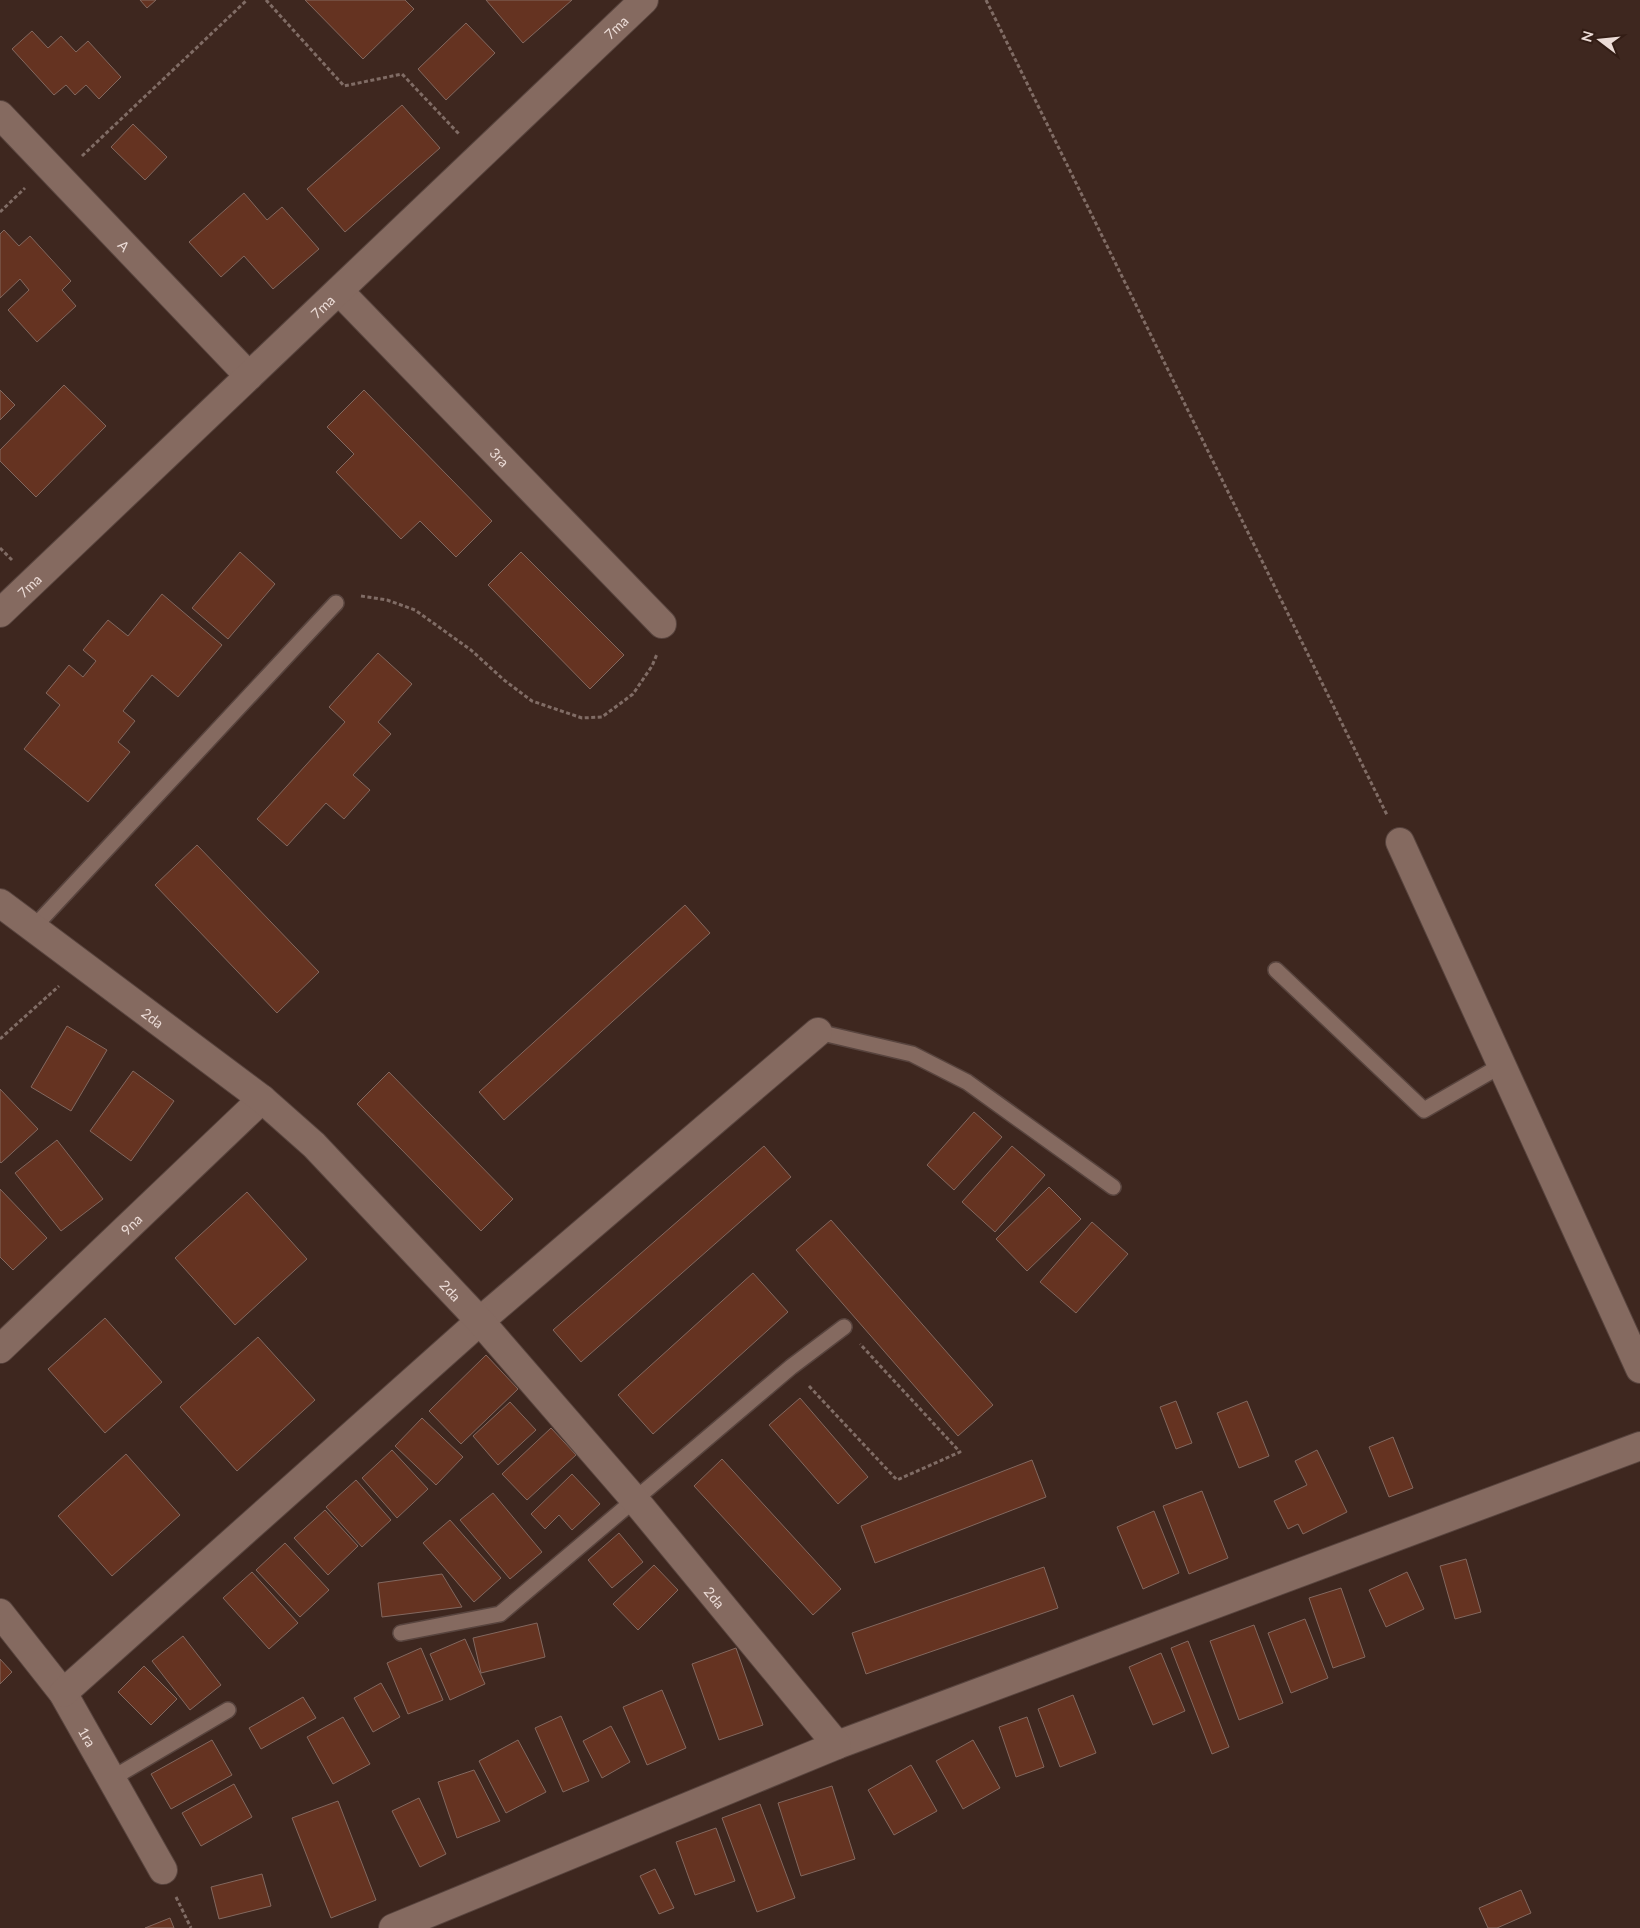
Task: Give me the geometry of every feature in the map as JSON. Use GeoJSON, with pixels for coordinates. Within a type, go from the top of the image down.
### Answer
{"type":"FeatureCollection","features":[{"type":"Feature","properties":{"kind":"street","name":"7ma"},"geometry":{"type":"LineString","coordinates":[[0,613],[644,0]]}},
{"type":"Feature","properties":{"kind":"street","name":"A"},"geometry":{"type":"LineString","coordinates":[[0,115],[250,376]]}},
{"type":"Feature","properties":{"kind":"street","name":"3ra"},"geometry":{"type":"LineString","coordinates":[[339,290],[662,624]]}},
{"type":"Feature","properties":{"kind":"street"},"geometry":{"type":"LineString","coordinates":[[1400,842],[1640,1369]]}},
{"type":"Feature","properties":{"kind":"street","name":"2da"},"geometry":{"type":"LineString","coordinates":[[0,903],[262,1098],[314,1145],[480,1321],[635,1500],[837,1745]]}},
{"type":"Feature","properties":{"kind":"street"},"geometry":{"type":"LineString","coordinates":[[63,1693],[480,1321],[818,1032]]}},
{"type":"Feature","properties":{"kind":"street","name":"9na"},"geometry":{"type":"LineString","coordinates":[[0,1349],[262,1098]]}},
{"type":"Feature","properties":{"kind":"street"},"geometry":{"type":"LineString","coordinates":[[393,1928],[837,1745],[1640,1446]]}},
{"type":"Feature","properties":{"kind":"street","name":"1ra"},"geometry":{"type":"LineString","coordinates":[[0,1613],[63,1693],[163,1870]]}},
{"type":"Feature","properties":{"kind":"lane"},"geometry":{"type":"LineString","coordinates":[[34,927],[336,603]]}},
{"type":"Feature","properties":{"kind":"lane"},"geometry":{"type":"LineString","coordinates":[[1276,970],[1424,1110],[1502,1065]]}},
{"type":"Feature","properties":{"kind":"lane"},"geometry":{"type":"LineString","coordinates":[[818,1032],[912,1054],[967,1082],[1114,1187]]}},
{"type":"Feature","properties":{"kind":"lane"},"geometry":{"type":"LineString","coordinates":[[401,1633],[500,1614],[791,1367],[844,1327]]}},
{"type":"Feature","properties":{"kind":"lane"},"geometry":{"type":"LineString","coordinates":[[111,1778],[228,1710]]}},
{"type":"Feature","properties":{"kind":"path"},"geometry":{"type":"LineString","coordinates":[[59,177],[247,0]]}},
{"type":"Feature","properties":{"kind":"path"},"geometry":{"type":"LineString","coordinates":[[266,0],[344,86],[402,74],[480,156]]}},
{"type":"Feature","properties":{"kind":"path"},"geometry":{"type":"LineString","coordinates":[[986,0],[1400,842]]}},
{"type":"Feature","properties":{"kind":"path"},"geometry":{"type":"LineString","coordinates":[[336,603],[363,595],[387,600],[415,610],[471,650],[504,680],[532,701],[582,718],[602,717],[633,694],[652,666],[660,645],[662,624]]}},
{"type":"Feature","properties":{"kind":"path"},"geometry":{"type":"LineString","coordinates":[[0,1039],[84,964]]}},
{"type":"Feature","properties":{"kind":"path"},"geometry":{"type":"LineString","coordinates":[[791,1367],[897,1480],[960,1452],[844,1327]]}},
{"type":"Feature","properties":{"kind":"building"},"geometry":{"type":"Polygon","coordinates":[[[140,0],[156,0],[147,8],[140,0]]]}},
{"type":"Feature","properties":{"kind":"building"},"geometry":{"type":"Polygon","coordinates":[[[305,0],[405,0],[414,9],[363,59],[305,0]]]}},
{"type":"Feature","properties":{"kind":"building"},"geometry":{"type":"Polygon","coordinates":[[[486,0],[572,0],[523,43],[486,0]]]}},
{"type":"Feature","properties":{"kind":"building"},"geometry":{"type":"Polygon","coordinates":[[[466,23],[495,53],[446,100],[418,69],[466,23]]]}},
{"type":"Feature","properties":{"kind":"building"},"geometry":{"type":"Polygon","coordinates":[[[32,31],[48,48],[61,36],[76,52],[88,41],[121,77],[99,99],[86,85],[75,95],[66,85],[54,95],[12,49],[32,31]]]}},
{"type":"Feature","properties":{"kind":"building"},"geometry":{"type":"Polygon","coordinates":[[[402,105],[440,148],[345,232],[307,189],[402,105]]]}},
{"type":"Feature","properties":{"kind":"building"},"geometry":{"type":"Polygon","coordinates":[[[133,124],[167,157],[145,180],[111,147],[133,124]]]}},
{"type":"Feature","properties":{"kind":"building"},"geometry":{"type":"Polygon","coordinates":[[[244,193],[267,220],[282,207],[319,249],[273,289],[244,256],[221,277],[189,242],[244,193]]]}},
{"type":"Feature","properties":{"kind":"building"},"geometry":{"type":"Polygon","coordinates":[[[4,230],[19,246],[30,236],[71,281],[62,290],[76,306],[37,342],[8,310],[29,290],[20,279],[0,298],[0,234],[4,230]]]}},
{"type":"Feature","properties":{"kind":"building"},"geometry":{"type":"Polygon","coordinates":[[[64,385],[106,426],[36,497],[0,461],[0,450],[64,385]]]}},
{"type":"Feature","properties":{"kind":"building"},"geometry":{"type":"Polygon","coordinates":[[[0,390],[15,405],[0,420],[0,390]]]}},
{"type":"Feature","properties":{"kind":"building"},"geometry":{"type":"Polygon","coordinates":[[[364,390],[492,521],[456,557],[420,521],[401,539],[336,472],[354,454],[327,427],[364,390]]]}},
{"type":"Feature","properties":{"kind":"building"},"geometry":{"type":"Polygon","coordinates":[[[240,552],[275,584],[228,639],[192,608],[240,552]]]}},
{"type":"Feature","properties":{"kind":"building"},"geometry":{"type":"Polygon","coordinates":[[[521,552],[624,655],[590,689],[488,585],[521,552]]]}},
{"type":"Feature","properties":{"kind":"building"},"geometry":{"type":"Polygon","coordinates":[[[162,594],[222,645],[178,697],[152,675],[123,711],[135,721],[118,742],[130,752],[88,802],[24,749],[60,705],[46,693],[69,665],[83,677],[96,661],[83,650],[108,620],[128,636],[162,594]]]}},
{"type":"Feature","properties":{"kind":"building"},"geometry":{"type":"Polygon","coordinates":[[[378,653],[412,684],[378,722],[391,734],[353,775],[370,790],[344,819],[326,803],[287,846],[257,819],[345,722],[329,707],[378,653]]]}},
{"type":"Feature","properties":{"kind":"building"},"geometry":{"type":"Polygon","coordinates":[[[197,845],[319,972],[277,1013],[155,885],[197,845]]]}},
{"type":"Feature","properties":{"kind":"building"},"geometry":{"type":"Polygon","coordinates":[[[685,905],[710,933],[504,1120],[479,1092],[685,905]]]}},
{"type":"Feature","properties":{"kind":"building"},"geometry":{"type":"Polygon","coordinates":[[[67,1026],[107,1050],[71,1111],[31,1087],[67,1026]]]}},
{"type":"Feature","properties":{"kind":"building"},"geometry":{"type":"Polygon","coordinates":[[[133,1071],[174,1101],[131,1161],[90,1131],[133,1071]]]}},
{"type":"Feature","properties":{"kind":"building"},"geometry":{"type":"Polygon","coordinates":[[[389,1072],[513,1199],[481,1231],[357,1104],[389,1072]]]}},
{"type":"Feature","properties":{"kind":"building"},"geometry":{"type":"Polygon","coordinates":[[[0,1089],[38,1129],[1,1163],[0,1162],[0,1089]]]}},
{"type":"Feature","properties":{"kind":"building"},"geometry":{"type":"Polygon","coordinates":[[[974,1112],[1002,1137],[954,1190],[927,1165],[974,1112]]]}},
{"type":"Feature","properties":{"kind":"building"},"geometry":{"type":"Polygon","coordinates":[[[57,1140],[103,1199],[61,1231],[15,1173],[57,1140]]]}},
{"type":"Feature","properties":{"kind":"building"},"geometry":{"type":"Polygon","coordinates":[[[764,1146],[791,1177],[581,1362],[553,1330],[764,1146]]]}},
{"type":"Feature","properties":{"kind":"building"},"geometry":{"type":"Polygon","coordinates":[[[1012,1146],[1045,1175],[995,1232],[962,1202],[1012,1146]]]}},
{"type":"Feature","properties":{"kind":"building"},"geometry":{"type":"Polygon","coordinates":[[[1049,1187],[1081,1219],[1027,1271],[996,1239],[1049,1187]]]}},
{"type":"Feature","properties":{"kind":"building"},"geometry":{"type":"Polygon","coordinates":[[[0,1189],[47,1238],[13,1270],[0,1257],[0,1189]]]}},
{"type":"Feature","properties":{"kind":"building"},"geometry":{"type":"Polygon","coordinates":[[[247,1192],[307,1259],[235,1325],[175,1258],[247,1192]]]}},
{"type":"Feature","properties":{"kind":"building"},"geometry":{"type":"Polygon","coordinates":[[[831,1220],[993,1405],[958,1436],[796,1250],[831,1220]]]}},
{"type":"Feature","properties":{"kind":"building"},"geometry":{"type":"Polygon","coordinates":[[[1092,1222],[1128,1254],[1076,1313],[1040,1282],[1092,1222]]]}},
{"type":"Feature","properties":{"kind":"building"},"geometry":{"type":"Polygon","coordinates":[[[753,1273],[788,1312],[653,1434],[618,1395],[753,1273]]]}},
{"type":"Feature","properties":{"kind":"building"},"geometry":{"type":"Polygon","coordinates":[[[105,1318],[162,1382],[105,1433],[48,1369],[105,1318]]]}},
{"type":"Feature","properties":{"kind":"building"},"geometry":{"type":"Polygon","coordinates":[[[258,1337],[315,1400],[237,1471],[180,1407],[258,1337]]]}},
{"type":"Feature","properties":{"kind":"building"},"geometry":{"type":"Polygon","coordinates":[[[486,1355],[518,1389],[461,1444],[429,1411],[486,1355]]]}},
{"type":"Feature","properties":{"kind":"building"},"geometry":{"type":"Polygon","coordinates":[[[800,1398],[868,1477],[838,1504],[769,1425],[800,1398]]]}},
{"type":"Feature","properties":{"kind":"building"},"geometry":{"type":"Polygon","coordinates":[[[1176,1401],[1192,1443],[1176,1449],[1160,1407],[1176,1401]]]}},
{"type":"Feature","properties":{"kind":"building"},"geometry":{"type":"Polygon","coordinates":[[[1247,1401],[1269,1456],[1239,1468],[1217,1413],[1247,1401]]]}},
{"type":"Feature","properties":{"kind":"building"},"geometry":{"type":"Polygon","coordinates":[[[510,1402],[536,1430],[498,1465],[473,1436],[510,1402]]]}},
{"type":"Feature","properties":{"kind":"building"},"geometry":{"type":"Polygon","coordinates":[[[422,1418],[463,1457],[436,1485],[395,1446],[422,1418]]]}},
{"type":"Feature","properties":{"kind":"building"},"geometry":{"type":"Polygon","coordinates":[[[551,1428],[576,1455],[527,1500],[502,1474],[551,1428]]]}},
{"type":"Feature","properties":{"kind":"building"},"geometry":{"type":"Polygon","coordinates":[[[1393,1437],[1413,1488],[1389,1497],[1369,1447],[1393,1437]]]}},
{"type":"Feature","properties":{"kind":"building"},"geometry":{"type":"Polygon","coordinates":[[[392,1450],[428,1489],[397,1518],[362,1478],[392,1450]]]}},
{"type":"Feature","properties":{"kind":"building"},"geometry":{"type":"Polygon","coordinates":[[[1317,1450],[1347,1512],[1303,1534],[1298,1524],[1288,1529],[1274,1501],[1307,1485],[1295,1461],[1317,1450]]]}},
{"type":"Feature","properties":{"kind":"building"},"geometry":{"type":"Polygon","coordinates":[[[126,1454],[180,1515],[112,1576],[58,1516],[126,1454]]]}},
{"type":"Feature","properties":{"kind":"building"},"geometry":{"type":"Polygon","coordinates":[[[722,1459],[841,1589],[813,1615],[694,1486],[722,1459]]]}},
{"type":"Feature","properties":{"kind":"building"},"geometry":{"type":"Polygon","coordinates":[[[1032,1460],[1046,1497],[875,1563],[861,1526],[1032,1460]]]}},
{"type":"Feature","properties":{"kind":"building"},"geometry":{"type":"Polygon","coordinates":[[[572,1474],[600,1504],[572,1530],[559,1515],[545,1529],[531,1514],[572,1474]]]}},
{"type":"Feature","properties":{"kind":"building"},"geometry":{"type":"Polygon","coordinates":[[[356,1480],[391,1520],[362,1547],[326,1507],[356,1480]]]}},
{"type":"Feature","properties":{"kind":"building"},"geometry":{"type":"Polygon","coordinates":[[[1202,1491],[1228,1558],[1189,1574],[1163,1506],[1202,1491]]]}},
{"type":"Feature","properties":{"kind":"building"},"geometry":{"type":"Polygon","coordinates":[[[493,1493],[542,1552],[510,1579],[460,1520],[493,1493]]]}},
{"type":"Feature","properties":{"kind":"building"},"geometry":{"type":"Polygon","coordinates":[[[325,1510],[358,1546],[328,1575],[294,1538],[325,1510]]]}},
{"type":"Feature","properties":{"kind":"building"},"geometry":{"type":"Polygon","coordinates":[[[1154,1511],[1179,1573],[1143,1589],[1117,1527],[1154,1511]]]}},
{"type":"Feature","properties":{"kind":"building"},"geometry":{"type":"Polygon","coordinates":[[[450,1520],[501,1578],[474,1602],[423,1543],[450,1520]]]}},
{"type":"Feature","properties":{"kind":"building"},"geometry":{"type":"Polygon","coordinates":[[[619,1533],[643,1562],[612,1588],[588,1560],[619,1533]]]}},
{"type":"Feature","properties":{"kind":"building"},"geometry":{"type":"Polygon","coordinates":[[[285,1543],[329,1590],[300,1617],[256,1570],[285,1543]]]}},
{"type":"Feature","properties":{"kind":"building"},"geometry":{"type":"Polygon","coordinates":[[[1466,1559],[1481,1612],[1455,1619],[1440,1566],[1466,1559]]]}},
{"type":"Feature","properties":{"kind":"building"},"geometry":{"type":"Polygon","coordinates":[[[654,1565],[678,1590],[638,1630],[613,1604],[654,1565]]]}},
{"type":"Feature","properties":{"kind":"building"},"geometry":{"type":"Polygon","coordinates":[[[1044,1567],[1058,1608],[866,1674],[852,1633],[1044,1567]]]}},
{"type":"Feature","properties":{"kind":"building"},"geometry":{"type":"Polygon","coordinates":[[[252,1572],[298,1623],[269,1649],[223,1598],[252,1572]]]}},
{"type":"Feature","properties":{"kind":"building"},"geometry":{"type":"Polygon","coordinates":[[[1407,1572],[1424,1609],[1386,1627],[1369,1590],[1407,1572]]]}},
{"type":"Feature","properties":{"kind":"building"},"geometry":{"type":"Polygon","coordinates":[[[442,1574],[462,1607],[382,1617],[378,1583],[442,1574]]]}},
{"type":"Feature","properties":{"kind":"building"},"geometry":{"type":"Polygon","coordinates":[[[1341,1588],[1365,1657],[1333,1668],[1309,1598],[1341,1588]]]}},
{"type":"Feature","properties":{"kind":"building"},"geometry":{"type":"Polygon","coordinates":[[[1305,1619],[1328,1678],[1291,1693],[1268,1633],[1305,1619]]]}},
{"type":"Feature","properties":{"kind":"building"},"geometry":{"type":"Polygon","coordinates":[[[537,1623],[545,1657],[481,1673],[473,1638],[537,1623]]]}},
{"type":"Feature","properties":{"kind":"building"},"geometry":{"type":"Polygon","coordinates":[[[1254,1625],[1283,1703],[1239,1720],[1210,1641],[1254,1625]]]}},
{"type":"Feature","properties":{"kind":"building"},"geometry":{"type":"Polygon","coordinates":[[[183,1636],[221,1685],[190,1710],[152,1661],[183,1636]]]}},
{"type":"Feature","properties":{"kind":"building"},"geometry":{"type":"Polygon","coordinates":[[[465,1639],[485,1684],[450,1700],[430,1654],[465,1639]]]}},
{"type":"Feature","properties":{"kind":"building"},"geometry":{"type":"Polygon","coordinates":[[[1188,1641],[1229,1747],[1212,1754],[1171,1648],[1188,1641]]]}},
{"type":"Feature","properties":{"kind":"building"},"geometry":{"type":"Polygon","coordinates":[[[421,1648],[443,1700],[408,1714],[387,1663],[421,1648]]]}},
{"type":"Feature","properties":{"kind":"building"},"geometry":{"type":"Polygon","coordinates":[[[736,1648],[763,1725],[719,1740],[692,1664],[736,1648]]]}},
{"type":"Feature","properties":{"kind":"building"},"geometry":{"type":"Polygon","coordinates":[[[1161,1653],[1185,1711],[1153,1725],[1129,1667],[1161,1653]]]}},
{"type":"Feature","properties":{"kind":"building"},"geometry":{"type":"Polygon","coordinates":[[[0,1659],[12,1672],[0,1684],[0,1659]]]}},
{"type":"Feature","properties":{"kind":"building"},"geometry":{"type":"Polygon","coordinates":[[[144,1666],[177,1699],[151,1725],[118,1692],[144,1666]]]}},
{"type":"Feature","properties":{"kind":"building"},"geometry":{"type":"Polygon","coordinates":[[[381,1683],[400,1717],[373,1732],[354,1698],[381,1683]]]}},
{"type":"Feature","properties":{"kind":"building"},"geometry":{"type":"Polygon","coordinates":[[[662,1690],[686,1748],[647,1765],[623,1707],[662,1690]]]}},
{"type":"Feature","properties":{"kind":"building"},"geometry":{"type":"Polygon","coordinates":[[[1073,1695],[1096,1753],[1060,1767],[1038,1709],[1073,1695]]]}},
{"type":"Feature","properties":{"kind":"building"},"geometry":{"type":"Polygon","coordinates":[[[303,1697],[316,1718],[261,1749],[249,1728],[303,1697]]]}},
{"type":"Feature","properties":{"kind":"building"},"geometry":{"type":"Polygon","coordinates":[[[561,1716],[589,1781],[563,1792],[535,1728],[561,1716]]]}},
{"type":"Feature","properties":{"kind":"building"},"geometry":{"type":"Polygon","coordinates":[[[343,1717],[370,1764],[333,1784],[307,1737],[343,1717]]]}},
{"type":"Feature","properties":{"kind":"building"},"geometry":{"type":"Polygon","coordinates":[[[1027,1717],[1044,1767],[1016,1777],[999,1727],[1027,1717]]]}},
{"type":"Feature","properties":{"kind":"building"},"geometry":{"type":"Polygon","coordinates":[[[611,1726],[630,1762],[602,1778],[583,1741],[611,1726]]]}},
{"type":"Feature","properties":{"kind":"building"},"geometry":{"type":"Polygon","coordinates":[[[212,1740],[232,1775],[171,1809],[151,1774],[212,1740]]]}},
{"type":"Feature","properties":{"kind":"building"},"geometry":{"type":"Polygon","coordinates":[[[518,1740],[546,1792],[506,1813],[479,1761],[518,1740]]]}},
{"type":"Feature","properties":{"kind":"building"},"geometry":{"type":"Polygon","coordinates":[[[973,1740],[1000,1788],[963,1809],[936,1761],[973,1740]]]}},
{"type":"Feature","properties":{"kind":"building"},"geometry":{"type":"Polygon","coordinates":[[[911,1765],[937,1811],[894,1835],[868,1790],[911,1765]]]}},
{"type":"Feature","properties":{"kind":"building"},"geometry":{"type":"Polygon","coordinates":[[[474,1770],[500,1821],[457,1838],[438,1782],[474,1770]]]}},
{"type":"Feature","properties":{"kind":"building"},"geometry":{"type":"Polygon","coordinates":[[[234,1784],[252,1817],[201,1846],[182,1813],[234,1784]]]}},
{"type":"Feature","properties":{"kind":"building"},"geometry":{"type":"Polygon","coordinates":[[[832,1786],[855,1859],[801,1876],[778,1803],[832,1786]]]}},
{"type":"Feature","properties":{"kind":"building"},"geometry":{"type":"Polygon","coordinates":[[[419,1798],[446,1854],[420,1867],[392,1811],[419,1798]]]}},
{"type":"Feature","properties":{"kind":"building"},"geometry":{"type":"Polygon","coordinates":[[[338,1801],[376,1900],[331,1918],[292,1818],[338,1801]]]}},
{"type":"Feature","properties":{"kind":"building"},"geometry":{"type":"Polygon","coordinates":[[[760,1804],[795,1898],[757,1912],[722,1818],[760,1804]]]}},
{"type":"Feature","properties":{"kind":"building"},"geometry":{"type":"Polygon","coordinates":[[[716,1828],[735,1881],[695,1895],[676,1842],[716,1828]]]}},
{"type":"Feature","properties":{"kind":"building"},"geometry":{"type":"Polygon","coordinates":[[[655,1869],[674,1908],[659,1914],[640,1876],[655,1869]]]}},
{"type":"Feature","properties":{"kind":"building"},"geometry":{"type":"Polygon","coordinates":[[[262,1874],[271,1906],[219,1919],[211,1887],[262,1874]]]}},
{"type":"Feature","properties":{"kind":"building"},"geometry":{"type":"Polygon","coordinates":[[[1521,1890],[1531,1913],[1497,1928],[1488,1928],[1479,1908],[1521,1890]]]}},
{"type":"Feature","properties":{"kind":"building"},"geometry":{"type":"Polygon","coordinates":[[[170,1918],[174,1928],[145,1928],[170,1918]]]}}]}
